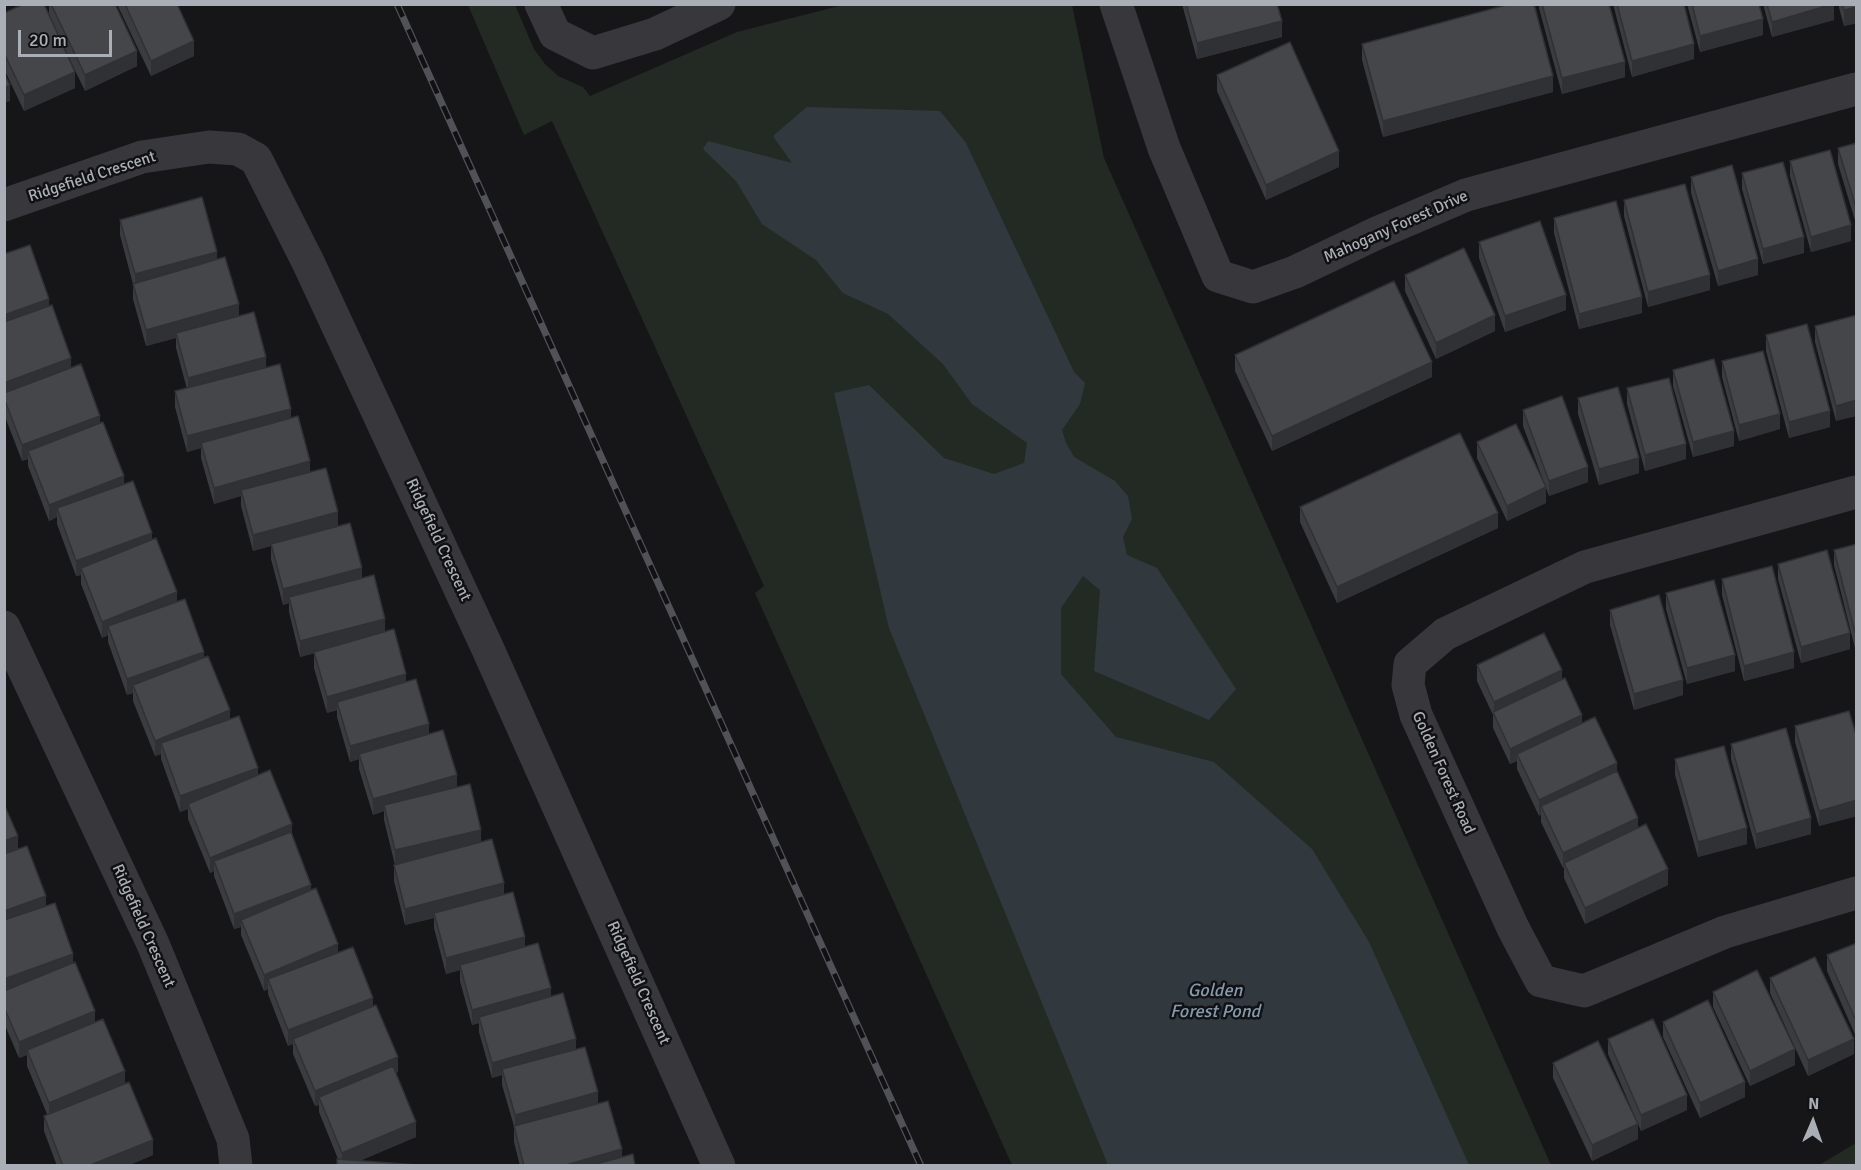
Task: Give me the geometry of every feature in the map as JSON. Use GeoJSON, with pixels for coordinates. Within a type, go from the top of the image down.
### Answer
{"type":"FeatureCollection","features":[{"type":"Feature","properties":{"kind":"street"},"geometry":{"type":"LineString","coordinates":[[541,4],[555,34],[594,53],[655,34],[719,4]]}},
{"type":"Feature","properties":{"kind":"street","name":"Mahogany Forest Drive"},"geometry":{"type":"LineString","coordinates":[[1116,4],[1164,148],[1218,276],[1253,287],[1295,272],[1466,195],[1857,89]]}},
{"type":"Feature","properties":{"kind":"street","name":"Ridgefield Crescent"},"geometry":{"type":"LineString","coordinates":[[4,205],[142,158],[209,147],[238,149],[256,159],[308,262],[488,647],[719,1166]]}},
{"type":"Feature","properties":{"kind":"street","name":"Golden Forest Road"},"geometry":{"type":"LineString","coordinates":[[1857,492],[1585,567],[1445,634],[1410,664],[1408,685],[1421,725],[1513,928],[1541,981],[1584,991],[1725,932],[1857,893]]}},
{"type":"Feature","properties":{"kind":"street","name":"Ridgefield Crescent"},"geometry":{"type":"LineString","coordinates":[[4,627],[153,944],[233,1139],[236,1166]]}},
{"type":"Feature","properties":{"kind":"shaded area"},"geometry":{"type":"Polygon","coordinates":[[[468,5],[515,5],[534,49],[545,64],[558,76],[583,87],[590,96],[737,32],[843,5],[1072,5],[1104,158],[1551,1165],[1012,1165],[755,593],[764,586],[552,121],[524,135],[468,5]]]}},
{"type":"Feature","properties":{"kind":"shaded area"},"geometry":{"type":"Polygon","coordinates":[[[1856,1143],[1856,1165],[1819,1165],[1856,1143]]]}},
{"type":"Feature","properties":{"kind":"water","name":"Golden Forest Pond"},"geometry":{"type":"Polygon","coordinates":[[[807,107],[940,111],[966,143],[1074,372],[1085,383],[1080,404],[1062,430],[1066,443],[1074,457],[1115,481],[1128,496],[1132,519],[1123,537],[1127,555],[1157,568],[1236,689],[1209,720],[1094,671],[1100,590],[1083,576],[1061,608],[1061,674],[1116,737],[1214,762],[1312,849],[1369,942],[1469,1165],[1108,1165],[889,628],[834,393],[869,385],[944,458],[994,474],[1024,463],[1027,443],[972,404],[943,364],[888,314],[843,293],[816,260],[762,224],[736,181],[703,149],[708,141],[792,163],[773,136],[807,107]]]}},
{"type":"Feature","properties":{"kind":"building"},"geometry":{"type":"Polygon","coordinates":[[[24,4],[44,4],[75,72],[24,95],[4,53],[4,13],[24,4]]]}},
{"type":"Feature","properties":{"kind":"building"},"geometry":{"type":"Polygon","coordinates":[[[51,4],[115,4],[137,51],[85,75],[51,4]]]}},
{"type":"Feature","properties":{"kind":"building"},"geometry":{"type":"Polygon","coordinates":[[[125,4],[177,4],[194,41],[151,61],[125,4]]]}},
{"type":"Feature","properties":{"kind":"building"},"geometry":{"type":"Polygon","coordinates":[[[1186,4],[1277,4],[1282,21],[1197,43],[1186,4]]]}},
{"type":"Feature","properties":{"kind":"building"},"geometry":{"type":"Polygon","coordinates":[[[1510,4],[1534,4],[1553,76],[1383,121],[1362,44],[1510,4]]]}},
{"type":"Feature","properties":{"kind":"building"},"geometry":{"type":"Polygon","coordinates":[[[1542,4],[1609,4],[1625,62],[1562,78],[1542,4]]]}},
{"type":"Feature","properties":{"kind":"building"},"geometry":{"type":"Polygon","coordinates":[[[1617,4],[1684,4],[1694,44],[1632,61],[1617,4]]]}},
{"type":"Feature","properties":{"kind":"building"},"geometry":{"type":"Polygon","coordinates":[[[1692,4],[1759,4],[1763,19],[1700,36],[1692,4]]]}},
{"type":"Feature","properties":{"kind":"building"},"geometry":{"type":"Polygon","coordinates":[[[1767,4],[1833,4],[1772,22],[1767,4]]]}},
{"type":"Feature","properties":{"kind":"building"},"geometry":{"type":"Polygon","coordinates":[[[1842,4],[1857,4],[1857,7],[1844,10],[1842,4]]]}},
{"type":"Feature","properties":{"kind":"building"},"geometry":{"type":"Polygon","coordinates":[[[1290,42],[1339,151],[1266,185],[1217,75],[1290,42]]]}},
{"type":"Feature","properties":{"kind":"building"},"geometry":{"type":"Polygon","coordinates":[[[4,73],[10,85],[4,88],[4,73]]]}},
{"type":"Feature","properties":{"kind":"building"},"geometry":{"type":"Polygon","coordinates":[[[1857,143],[1857,211],[1838,148],[1857,143]]]}},
{"type":"Feature","properties":{"kind":"building"},"geometry":{"type":"Polygon","coordinates":[[[1830,150],[1851,225],[1811,237],[1790,161],[1830,150]]]}},
{"type":"Feature","properties":{"kind":"building"},"geometry":{"type":"Polygon","coordinates":[[[1783,162],[1804,237],[1763,249],[1742,173],[1783,162]]]}},
{"type":"Feature","properties":{"kind":"building"},"geometry":{"type":"Polygon","coordinates":[[[1732,165],[1758,259],[1718,271],[1691,177],[1732,165]]]}},
{"type":"Feature","properties":{"kind":"building"},"geometry":{"type":"Polygon","coordinates":[[[1685,184],[1710,275],[1648,292],[1624,200],[1685,184]]]}},
{"type":"Feature","properties":{"kind":"building"},"geometry":{"type":"Polygon","coordinates":[[[202,197],[217,252],[135,274],[120,220],[202,197]]]}},
{"type":"Feature","properties":{"kind":"building"},"geometry":{"type":"Polygon","coordinates":[[[1616,201],[1642,297],[1579,314],[1554,218],[1616,201]]]}},
{"type":"Feature","properties":{"kind":"building"},"geometry":{"type":"Polygon","coordinates":[[[1540,221],[1566,295],[1505,316],[1479,242],[1540,221]]]}},
{"type":"Feature","properties":{"kind":"building"},"geometry":{"type":"Polygon","coordinates":[[[30,245],[49,299],[4,315],[4,254],[30,245]]]}},
{"type":"Feature","properties":{"kind":"building"},"geometry":{"type":"Polygon","coordinates":[[[1464,248],[1495,315],[1436,343],[1405,275],[1464,248]]]}},
{"type":"Feature","properties":{"kind":"building"},"geometry":{"type":"Polygon","coordinates":[[[225,257],[239,304],[146,330],[133,284],[225,257]]]}},
{"type":"Feature","properties":{"kind":"building"},"geometry":{"type":"Polygon","coordinates":[[[1394,281],[1432,362],[1272,436],[1235,355],[1394,281]]]}},
{"type":"Feature","properties":{"kind":"building"},"geometry":{"type":"Polygon","coordinates":[[[52,305],[71,358],[4,383],[4,322],[52,305]]]}},
{"type":"Feature","properties":{"kind":"building"},"geometry":{"type":"Polygon","coordinates":[[[254,312],[266,357],[188,378],[176,333],[254,312]]]}},
{"type":"Feature","properties":{"kind":"building"},"geometry":{"type":"Polygon","coordinates":[[[1857,315],[1857,400],[1836,406],[1815,326],[1857,315]]]}},
{"type":"Feature","properties":{"kind":"building"},"geometry":{"type":"Polygon","coordinates":[[[1807,324],[1830,411],[1789,422],[1766,335],[1807,324]]]}},
{"type":"Feature","properties":{"kind":"building"},"geometry":{"type":"Polygon","coordinates":[[[1763,351],[1780,414],[1739,425],[1722,361],[1763,351]]]}},
{"type":"Feature","properties":{"kind":"building"},"geometry":{"type":"Polygon","coordinates":[[[1714,359],[1734,431],[1693,442],[1673,370],[1714,359]]]}},
{"type":"Feature","properties":{"kind":"building"},"geometry":{"type":"Polygon","coordinates":[[[81,364],[100,416],[22,445],[4,393],[81,364]]]}},
{"type":"Feature","properties":{"kind":"building"},"geometry":{"type":"Polygon","coordinates":[[[280,364],[291,409],[187,436],[175,391],[280,364]]]}},
{"type":"Feature","properties":{"kind":"building"},"geometry":{"type":"Polygon","coordinates":[[[1669,378],[1686,444],[1645,455],[1627,388],[1669,378]]]}},
{"type":"Feature","properties":{"kind":"building"},"geometry":{"type":"Polygon","coordinates":[[[1618,387],[1639,458],[1599,469],[1578,398],[1618,387]]]}},
{"type":"Feature","properties":{"kind":"building"},"geometry":{"type":"Polygon","coordinates":[[[1562,396],[1588,467],[1549,481],[1523,410],[1562,396]]]}},
{"type":"Feature","properties":{"kind":"building"},"geometry":{"type":"Polygon","coordinates":[[[298,416],[310,461],[214,488],[201,443],[298,416]]]}},
{"type":"Feature","properties":{"kind":"building"},"geometry":{"type":"Polygon","coordinates":[[[103,422],[124,476],[49,505],[28,451],[103,422]]]}},
{"type":"Feature","properties":{"kind":"building"},"geometry":{"type":"Polygon","coordinates":[[[1516,424],[1546,487],[1507,506],[1477,442],[1516,424]]]}},
{"type":"Feature","properties":{"kind":"building"},"geometry":{"type":"Polygon","coordinates":[[[1460,433],[1498,513],[1337,587],[1300,507],[1460,433]]]}},
{"type":"Feature","properties":{"kind":"building"},"geometry":{"type":"Polygon","coordinates":[[[326,468],[338,512],[253,535],[241,490],[326,468]]]}},
{"type":"Feature","properties":{"kind":"building"},"geometry":{"type":"Polygon","coordinates":[[[133,481],[152,533],[76,561],[57,508],[133,481]]]}},
{"type":"Feature","properties":{"kind":"building"},"geometry":{"type":"Polygon","coordinates":[[[350,523],[362,568],[283,589],[271,544],[350,523]]]}},
{"type":"Feature","properties":{"kind":"building"},"geometry":{"type":"Polygon","coordinates":[[[156,538],[177,592],[102,622],[81,568],[156,538]]]}},
{"type":"Feature","properties":{"kind":"building"},"geometry":{"type":"Polygon","coordinates":[[[1857,544],[1857,632],[1855,632],[1834,550],[1857,544]]]}},
{"type":"Feature","properties":{"kind":"building"},"geometry":{"type":"Polygon","coordinates":[[[1827,550],[1850,633],[1801,647],[1778,564],[1827,550]]]}},
{"type":"Feature","properties":{"kind":"building"},"geometry":{"type":"Polygon","coordinates":[[[1772,566],[1794,652],[1744,666],[1722,579],[1772,566]]]}},
{"type":"Feature","properties":{"kind":"building"},"geometry":{"type":"Polygon","coordinates":[[[374,575],[385,619],[300,641],[289,597],[374,575]]]}},
{"type":"Feature","properties":{"kind":"building"},"geometry":{"type":"Polygon","coordinates":[[[1714,580],[1735,655],[1687,668],[1666,593],[1714,580]]]}},
{"type":"Feature","properties":{"kind":"building"},"geometry":{"type":"Polygon","coordinates":[[[1659,595],[1683,680],[1634,694],[1610,610],[1659,595]]]}},
{"type":"Feature","properties":{"kind":"building"},"geometry":{"type":"Polygon","coordinates":[[[185,599],[204,652],[127,679],[108,626],[185,599]]]}},
{"type":"Feature","properties":{"kind":"building"},"geometry":{"type":"Polygon","coordinates":[[[394,629],[406,674],[327,697],[314,652],[394,629]]]}},
{"type":"Feature","properties":{"kind":"building"},"geometry":{"type":"Polygon","coordinates":[[[1544,633],[1562,670],[1494,702],[1477,665],[1544,633]]]}},
{"type":"Feature","properties":{"kind":"building"},"geometry":{"type":"Polygon","coordinates":[[[208,656],[230,710],[155,741],[133,685],[208,656]]]}},
{"type":"Feature","properties":{"kind":"building"},"geometry":{"type":"Polygon","coordinates":[[[1565,678],[1582,715],[1510,749],[1493,712],[1565,678]]]}},
{"type":"Feature","properties":{"kind":"building"},"geometry":{"type":"Polygon","coordinates":[[[416,679],[429,724],[350,746],[337,702],[416,679]]]}},
{"type":"Feature","properties":{"kind":"building"},"geometry":{"type":"Polygon","coordinates":[[[1849,711],[1857,738],[1857,800],[1819,811],[1795,726],[1849,711]]]}},
{"type":"Feature","properties":{"kind":"building"},"geometry":{"type":"Polygon","coordinates":[[[239,716],[258,768],[180,796],[161,743],[239,716]]]}},
{"type":"Feature","properties":{"kind":"building"},"geometry":{"type":"Polygon","coordinates":[[[1595,717],[1617,763],[1539,800],[1517,754],[1595,717]]]}},
{"type":"Feature","properties":{"kind":"building"},"geometry":{"type":"Polygon","coordinates":[[[1786,728],[1811,818],[1756,834],[1731,744],[1786,728]]]}},
{"type":"Feature","properties":{"kind":"building"},"geometry":{"type":"Polygon","coordinates":[[[443,730],[457,775],[373,799],[359,754],[443,730]]]}},
{"type":"Feature","properties":{"kind":"building"},"geometry":{"type":"Polygon","coordinates":[[[1724,746],[1747,828],[1698,842],[1675,759],[1724,746]]]}},
{"type":"Feature","properties":{"kind":"building"},"geometry":{"type":"Polygon","coordinates":[[[270,770],[292,824],[210,858],[188,804],[270,770]]]}},
{"type":"Feature","properties":{"kind":"building"},"geometry":{"type":"Polygon","coordinates":[[[1617,771],[1638,818],[1563,853],[1541,806],[1617,771]]]}},
{"type":"Feature","properties":{"kind":"building"},"geometry":{"type":"Polygon","coordinates":[[[470,784],[481,830],[395,850],[384,805],[470,784]]]}},
{"type":"Feature","properties":{"kind":"building"},"geometry":{"type":"Polygon","coordinates":[[[4,804],[18,836],[4,841],[4,804]]]}},
{"type":"Feature","properties":{"kind":"building"},"geometry":{"type":"Polygon","coordinates":[[[1646,824],[1668,869],[1585,908],[1564,863],[1646,824]]]}},
{"type":"Feature","properties":{"kind":"building"},"geometry":{"type":"Polygon","coordinates":[[[291,832],[311,885],[234,914],[214,861],[291,832]]]}},
{"type":"Feature","properties":{"kind":"building"},"geometry":{"type":"Polygon","coordinates":[[[492,839],[504,883],[405,909],[394,865],[492,839]]]}},
{"type":"Feature","properties":{"kind":"building"},"geometry":{"type":"Polygon","coordinates":[[[27,846],[46,896],[4,911],[4,854],[27,846]]]}},
{"type":"Feature","properties":{"kind":"building"},"geometry":{"type":"Polygon","coordinates":[[[316,888],[338,944],[264,975],[241,920],[316,888]]]}},
{"type":"Feature","properties":{"kind":"building"},"geometry":{"type":"Polygon","coordinates":[[[513,892],[525,937],[446,958],[434,913],[513,892]]]}},
{"type":"Feature","properties":{"kind":"building"},"geometry":{"type":"Polygon","coordinates":[[[55,903],[73,954],[4,979],[4,920],[55,903]]]}},
{"type":"Feature","properties":{"kind":"building"},"geometry":{"type":"Polygon","coordinates":[[[538,943],[551,988],[472,1010],[460,965],[538,943]]]}},
{"type":"Feature","properties":{"kind":"building"},"geometry":{"type":"Polygon","coordinates":[[[1857,943],[1857,1023],[1827,955],[1857,943]]]}},
{"type":"Feature","properties":{"kind":"building"},"geometry":{"type":"Polygon","coordinates":[[[353,947],[373,998],[288,1030],[268,979],[353,947]]]}},
{"type":"Feature","properties":{"kind":"building"},"geometry":{"type":"Polygon","coordinates":[[[1815,957],[1854,1039],[1808,1060],[1770,978],[1815,957]]]}},
{"type":"Feature","properties":{"kind":"building"},"geometry":{"type":"Polygon","coordinates":[[[75,962],[95,1011],[19,1042],[4,1007],[4,991],[75,962]]]}},
{"type":"Feature","properties":{"kind":"building"},"geometry":{"type":"Polygon","coordinates":[[[1757,970],[1795,1049],[1750,1071],[1713,992],[1757,970]]]}},
{"type":"Feature","properties":{"kind":"building"},"geometry":{"type":"Polygon","coordinates":[[[563,993],[576,1039],[492,1063],[479,1017],[563,993]]]}},
{"type":"Feature","properties":{"kind":"building"},"geometry":{"type":"Polygon","coordinates":[[[1708,1000],[1745,1082],[1700,1103],[1663,1022],[1708,1000]]]}},
{"type":"Feature","properties":{"kind":"building"},"geometry":{"type":"Polygon","coordinates":[[[376,1005],[398,1057],[315,1091],[293,1039],[376,1005]]]}},
{"type":"Feature","properties":{"kind":"building"},"geometry":{"type":"Polygon","coordinates":[[[103,1019],[125,1071],[49,1103],[27,1050],[103,1019]]]}},
{"type":"Feature","properties":{"kind":"building"},"geometry":{"type":"Polygon","coordinates":[[[1653,1019],[1687,1095],[1641,1115],[1608,1039],[1653,1019]]]}},
{"type":"Feature","properties":{"kind":"building"},"geometry":{"type":"Polygon","coordinates":[[[1598,1041],[1638,1124],[1592,1145],[1553,1063],[1598,1041]]]}},
{"type":"Feature","properties":{"kind":"building"},"geometry":{"type":"Polygon","coordinates":[[[585,1047],[598,1092],[515,1115],[502,1069],[585,1047]]]}},
{"type":"Feature","properties":{"kind":"building"},"geometry":{"type":"Polygon","coordinates":[[[393,1066],[416,1122],[342,1153],[319,1097],[393,1066]]]}},
{"type":"Feature","properties":{"kind":"building"},"geometry":{"type":"Polygon","coordinates":[[[129,1082],[153,1140],[88,1166],[63,1166],[44,1116],[129,1082]]]}},
{"type":"Feature","properties":{"kind":"building"},"geometry":{"type":"Polygon","coordinates":[[[608,1101],[622,1149],[562,1166],[524,1166],[514,1126],[608,1101]]]}},
{"type":"Feature","properties":{"kind":"building"},"geometry":{"type":"Polygon","coordinates":[[[633,1154],[635,1166],[589,1166],[633,1154]]]}},
{"type":"Feature","properties":{"kind":"building"},"geometry":{"type":"Polygon","coordinates":[[[337,1159],[431,1166],[337,1166],[337,1159]]]}},
{"type":"Feature","properties":{"kind":"railway"},"geometry":{"type":"LineString","coordinates":[[397,4],[921,1166]]}}]}
